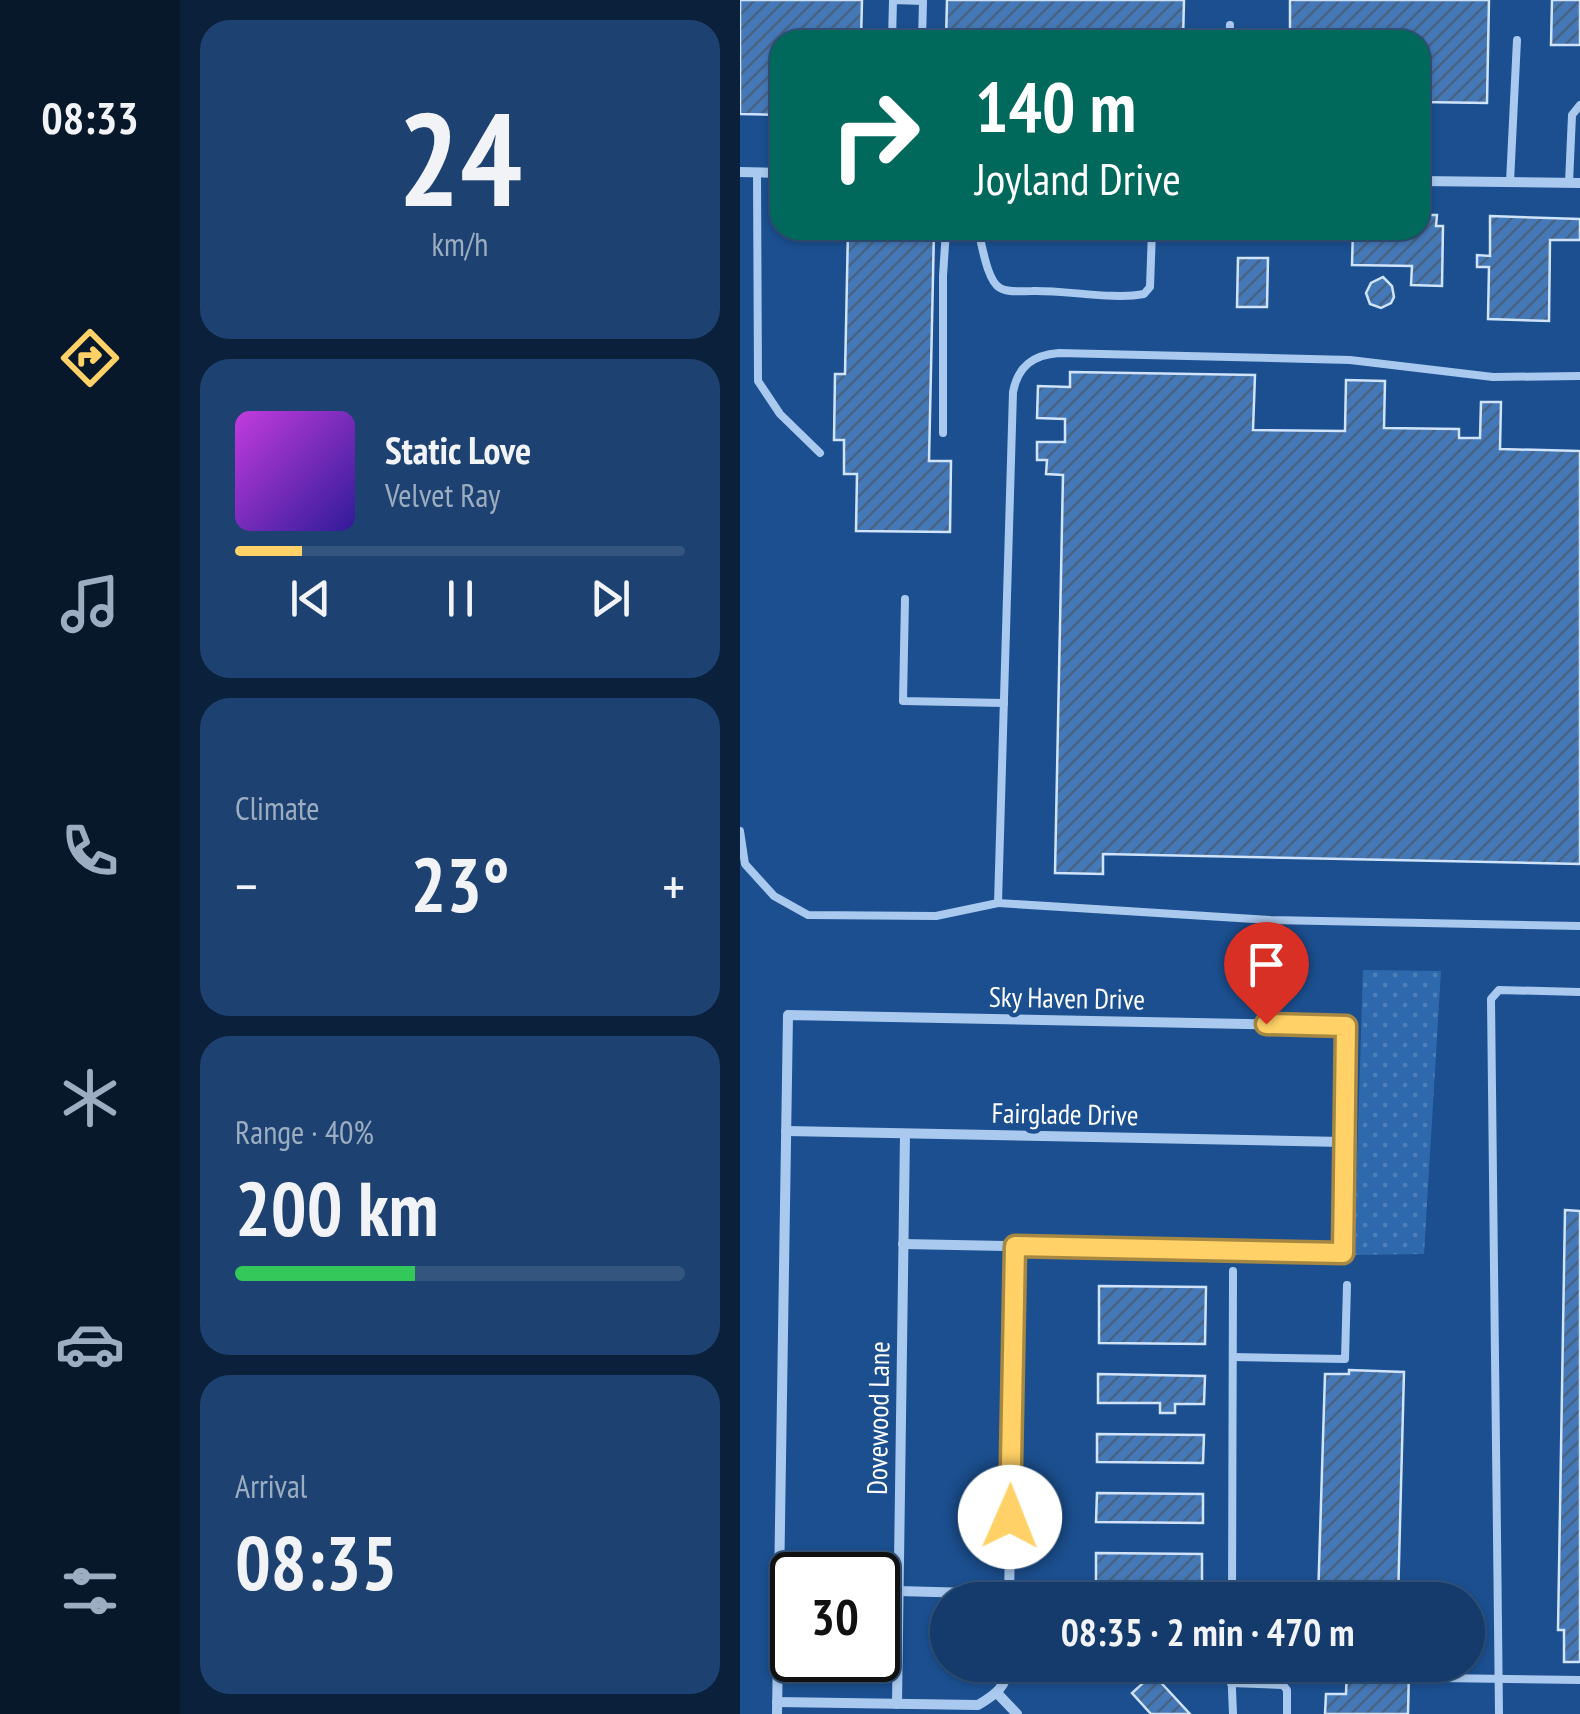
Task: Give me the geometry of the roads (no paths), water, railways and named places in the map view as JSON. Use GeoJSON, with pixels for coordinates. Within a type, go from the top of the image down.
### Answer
{"type":"FeatureCollection","features":[{"type":"Feature","properties":{"kind":"street"},"geometry":{"type":"LineString","coordinates":[[740,172],[770,173]]}},
{"type":"Feature","properties":{"kind":"street"},"geometry":{"type":"LineString","coordinates":[[1430,181],[1575,183]]}},
{"type":"Feature","properties":{"kind":"street","name":"Sky Haven Drive"},"geometry":{"type":"LineString","coordinates":[[786,1131],[788,1016],[1346,1026],[1343,1142]]}},
{"type":"Feature","properties":{"kind":"street"},"geometry":{"type":"LineString","coordinates":[[786,1131],[777,1708],[978,1705],[997,1694],[1004,1682]]}},
{"type":"Feature","properties":{"kind":"street","name":"Fairglade Drive"},"geometry":{"type":"LineString","coordinates":[[786,1131],[1343,1142]]}},
{"type":"Feature","properties":{"kind":"street","name":"Dovewood Lane"},"geometry":{"type":"LineString","coordinates":[[899,1552],[905,1134]]}},
{"type":"Feature","properties":{"kind":"street"},"geometry":{"type":"LineString","coordinates":[[903,1244],[1343,1253],[1343,1142]]}},
{"type":"Feature","properties":{"kind":"street"},"geometry":{"type":"LineString","coordinates":[[1009,1582],[1015,1246]]}},
{"type":"Feature","properties":{"kind":"street"},"geometry":{"type":"LineString","coordinates":[[900,1591],[930,1593]]}},
{"type":"Feature","properties":{"kind":"street","name":"Dovewood Lane"},"geometry":{"type":"LineString","coordinates":[[897,1682],[897,1704]]}},
{"type":"Feature","properties":{"kind":"street"},"geometry":{"type":"LineString","coordinates":[[997,1694],[1017,1714]]}},
{"type":"Feature","properties":{"kind":"lane"},"geometry":{"type":"LineString","coordinates":[[892,30],[894,0],[923,0],[922,30]]}},
{"type":"Feature","properties":{"kind":"lane"},"geometry":{"type":"LineString","coordinates":[[1230,25],[1230,30]]}},
{"type":"Feature","properties":{"kind":"lane"},"geometry":{"type":"LineString","coordinates":[[1510,182],[1516,40]]}},
{"type":"Feature","properties":{"kind":"lane"},"geometry":{"type":"LineString","coordinates":[[1575,183],[1572,115],[1580,105]]}},
{"type":"Feature","properties":{"kind":"lane"},"geometry":{"type":"LineString","coordinates":[[757,173],[758,380],[780,414],[820,453]]}},
{"type":"Feature","properties":{"kind":"lane"},"geometry":{"type":"LineString","coordinates":[[943,433],[945,240]]}},
{"type":"Feature","properties":{"kind":"lane"},"geometry":{"type":"LineString","coordinates":[[981,240],[993,281],[1000,288],[1012,292],[1048,290],[1128,296],[1144,294],[1150,287],[1152,240]]}},
{"type":"Feature","properties":{"kind":"lane"},"geometry":{"type":"LineString","coordinates":[[998,903],[1012,392],[1020,370],[1031,360],[1042,354],[1059,353],[1350,360],[1493,377],[1580,376]]}},
{"type":"Feature","properties":{"kind":"lane"},"geometry":{"type":"LineString","coordinates":[[905,599],[903,701],[1004,703]]}},
{"type":"Feature","properties":{"kind":"lane"},"geometry":{"type":"LineString","coordinates":[[740,831],[745,864],[774,896],[808,915],[936,916],[998,903],[1270,920],[1580,926]]}},
{"type":"Feature","properties":{"kind":"lane"},"geometry":{"type":"LineString","coordinates":[[1498,1714],[1491,1000],[1499,990],[1580,992]]}},
{"type":"Feature","properties":{"kind":"lane"},"geometry":{"type":"LineString","coordinates":[[1232,1582],[1233,1271]]}},
{"type":"Feature","properties":{"kind":"lane"},"geometry":{"type":"LineString","coordinates":[[1232,1357],[1346,1360],[1347,1285]]}},
{"type":"Feature","properties":{"kind":"lane"},"geometry":{"type":"LineString","coordinates":[[1485,1680],[1580,1680]]}},
{"type":"Feature","properties":{"kind":"lane"},"geometry":{"type":"LineString","coordinates":[[1233,1714],[1231,1683],[1283,1685],[1287,1714]]}}]}
